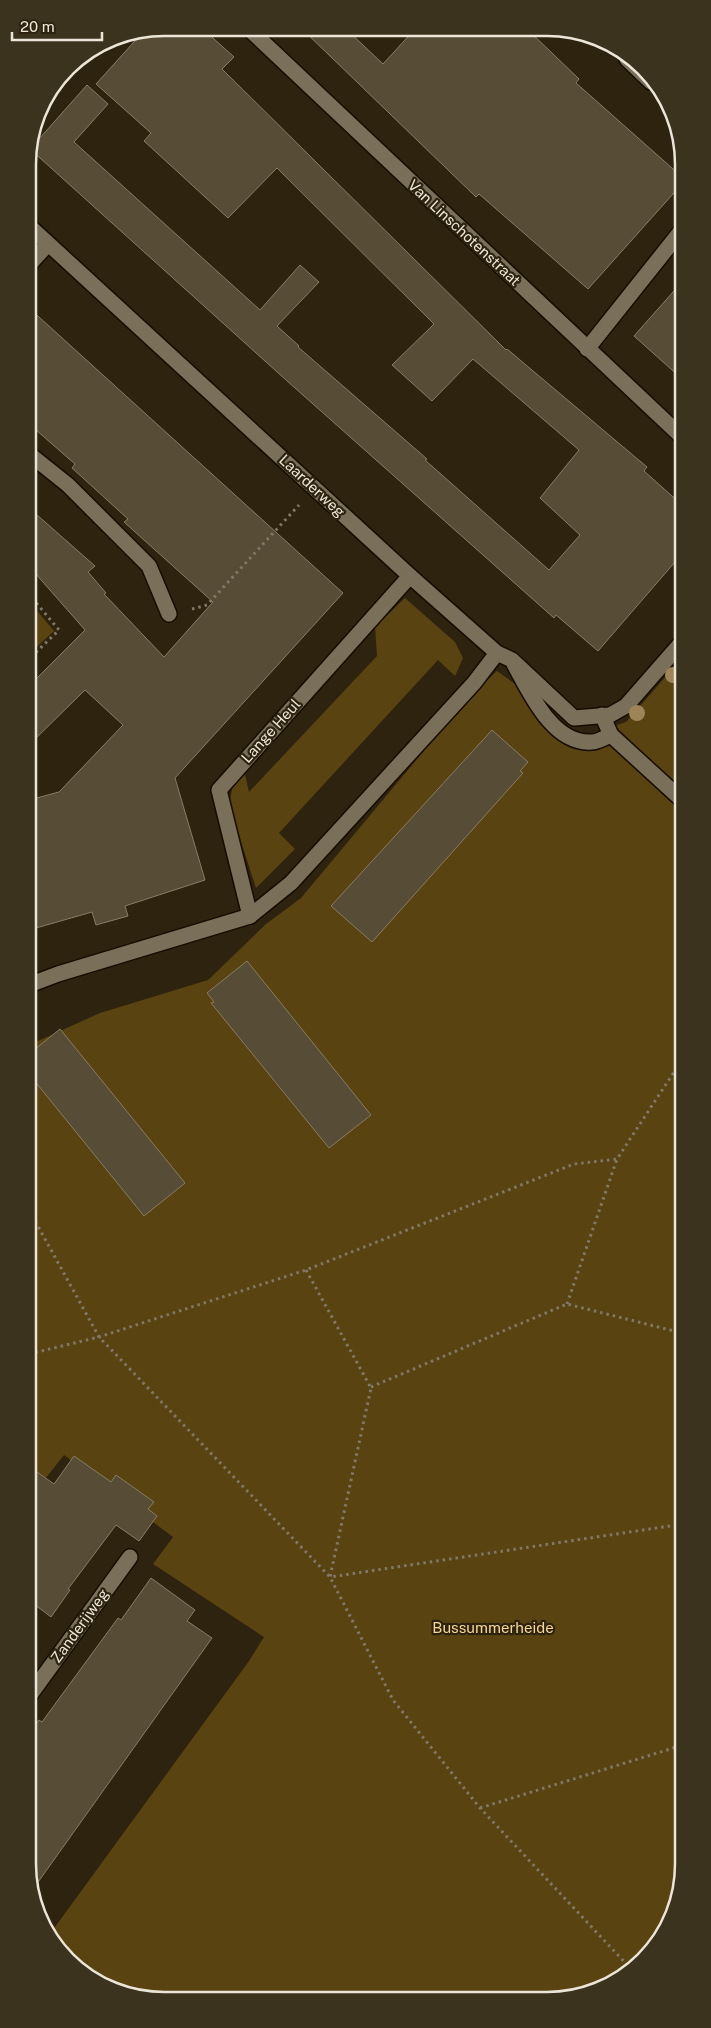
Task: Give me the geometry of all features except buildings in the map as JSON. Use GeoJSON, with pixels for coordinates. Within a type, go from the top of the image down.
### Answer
{"type":"FeatureCollection","features":[{"type":"Feature","properties":{"kind":"street","name":"Van Linschotenstraat"},"geometry":{"type":"LineString","coordinates":[[257,37],[675,430]]}},
{"type":"Feature","properties":{"kind":"street","name":"Laarderweg"},"geometry":{"type":"LineString","coordinates":[[37,234],[410,576],[497,653],[512,660],[574,718],[606,715]]}},
{"type":"Feature","properties":{"kind":"street"},"geometry":{"type":"LineString","coordinates":[[587,349],[675,239]]}},
{"type":"Feature","properties":{"kind":"street"},"geometry":{"type":"LineString","coordinates":[[37,256],[48,244]]}},
{"type":"Feature","properties":{"kind":"street"},"geometry":{"type":"LineString","coordinates":[[37,460],[68,485],[149,566],[169,614]]}},
{"type":"Feature","properties":{"kind":"street","name":"Lange Heul"},"geometry":{"type":"LineString","coordinates":[[250,916],[219,790],[410,576]]}},
{"type":"Feature","properties":{"kind":"street"},"geometry":{"type":"LineString","coordinates":[[675,650],[626,706],[606,715],[610,735],[675,793]]}},
{"type":"Feature","properties":{"kind":"street"},"geometry":{"type":"LineString","coordinates":[[37,982],[250,916],[291,883],[474,683],[497,653]]}},
{"type":"Feature","properties":{"kind":"street"},"geometry":{"type":"LineString","coordinates":[[512,660],[540,711],[570,740],[594,742],[610,735]]}},
{"type":"Feature","properties":{"kind":"street","name":"Zanderijweg"},"geometry":{"type":"LineString","coordinates":[[36,1687],[130,1557]]}},
{"type":"Feature","properties":{"kind":"path"},"geometry":{"type":"LineString","coordinates":[[169,614],[207,605],[314,488]]}},
{"type":"Feature","properties":{"kind":"path"},"geometry":{"type":"LineString","coordinates":[[37,604],[59,630],[37,651]]}},
{"type":"Feature","properties":{"kind":"path"},"geometry":{"type":"LineString","coordinates":[[567,1304],[617,1159],[674,1072]]}},
{"type":"Feature","properties":{"kind":"path"},"geometry":{"type":"LineString","coordinates":[[36,1352],[100,1336],[306,1270],[574,1164],[617,1159]]}},
{"type":"Feature","properties":{"kind":"path"},"geometry":{"type":"LineString","coordinates":[[36,1223],[100,1336],[330,1577],[393,1700],[480,1808],[626,1964]]}},
{"type":"Feature","properties":{"kind":"path"},"geometry":{"type":"LineString","coordinates":[[306,1270],[371,1388],[330,1577]]}},
{"type":"Feature","properties":{"kind":"path"},"geometry":{"type":"LineString","coordinates":[[371,1388],[567,1304],[674,1331]]}},
{"type":"Feature","properties":{"kind":"path"},"geometry":{"type":"LineString","coordinates":[[330,1577],[674,1525]]}},
{"type":"Feature","properties":{"kind":"path"},"geometry":{"type":"LineString","coordinates":[[480,1808],[674,1748]]}},
{"type":"Feature","properties":{"kind":"green space"},"geometry":{"type":"Polygon","coordinates":[[[405,598],[455,642],[463,658],[455,676],[438,660],[279,833],[295,849],[256,888],[229,805],[233,785],[244,770],[249,792],[377,656],[375,627],[405,598]]]}},
{"type":"Feature","properties":{"kind":"green space"},"geometry":{"type":"Polygon","coordinates":[[[37,610],[54,631],[37,647],[37,610]]]}},
{"type":"Feature","properties":{"kind":"green space","name":"Bussummerheide"},"geometry":{"type":"Polygon","coordinates":[[[675,666],[674,1872],[672,1889],[662,1921],[643,1948],[611,1975],[580,1987],[547,1992],[164,1992],[139,1989],[107,1979],[86,1965],[74,1954],[54,1929],[249,1661],[264,1637],[153,1564],[173,1537],[64,1455],[36,1490],[36,1042],[100,1013],[208,980],[266,924],[301,898],[468,698],[497,671],[536,699],[577,738],[626,722],[675,666]]]}}]}
